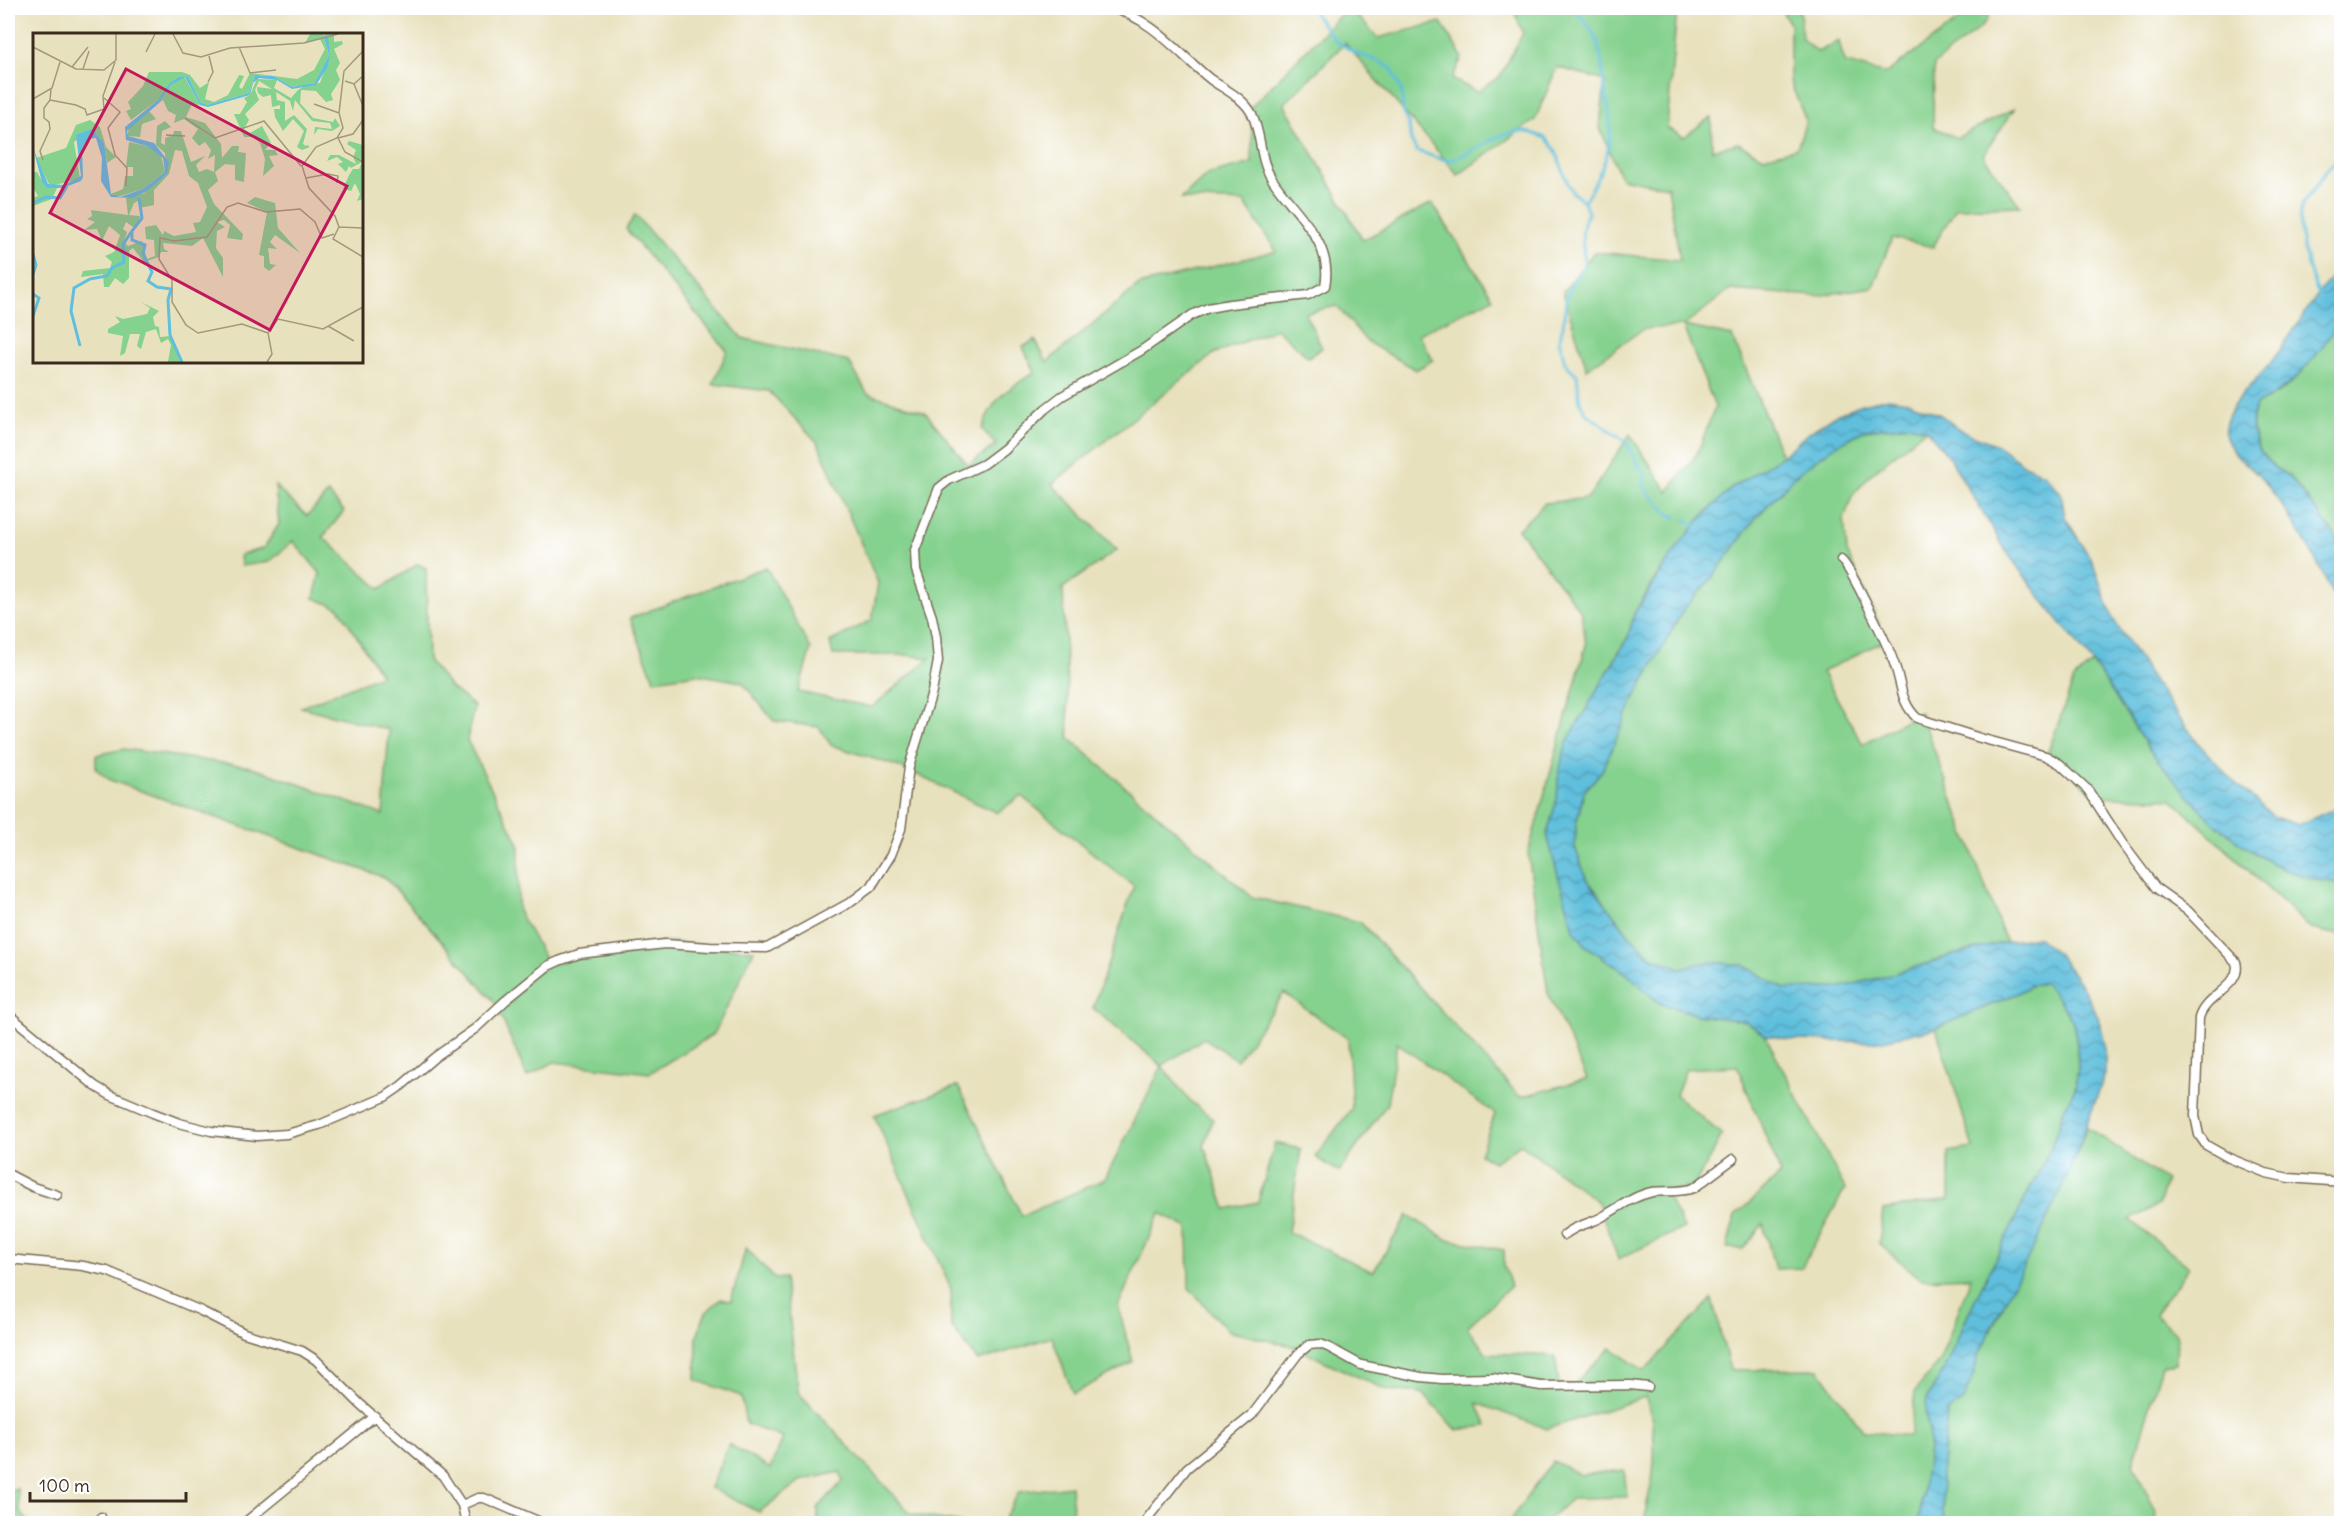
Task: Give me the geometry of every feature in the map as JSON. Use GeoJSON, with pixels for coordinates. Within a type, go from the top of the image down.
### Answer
{"type":"FeatureCollection","features":[{"type":"Feature","properties":{"kind":"street"},"geometry":{"type":"LineString","coordinates":[[8,1014],[88,1080],[110,1095],[179,1123],[211,1131],[257,1136],[286,1134],[319,1125],[385,1097],[476,1028],[548,966],[559,960],[579,954],[665,944],[767,948],[834,912],[872,887],[891,855],[901,829],[909,767],[932,692],[938,661],[932,617],[916,570],[915,550],[939,488],[949,480],[984,464],[1004,449],[1045,409],[1062,396],[1142,350],[1192,315],[1209,308],[1230,304],[1308,295],[1325,286],[1326,264],[1321,245],[1268,171],[1251,112],[1238,98],[1212,80],[1145,22],[1132,14],[1111,8]]}},
{"type":"Feature","properties":{"kind":"street"},"geometry":{"type":"LineString","coordinates":[[1841,560],[1858,587],[1894,663],[1902,697],[1912,713],[1917,718],[2046,756],[2060,764],[2088,790],[2121,843],[2156,888],[2188,911],[2236,962],[2238,967],[2234,978],[2205,1004],[2199,1018],[2195,1116],[2199,1135],[2206,1145],[2229,1158],[2266,1173],[2289,1178],[2342,1182]]}},
{"type":"Feature","properties":{"kind":"street"},"geometry":{"type":"LineString","coordinates":[[1564,1235],[1574,1227],[1600,1219],[1632,1199],[1645,1194],[1686,1191],[1694,1188],[1733,1159]]}},
{"type":"Feature","properties":{"kind":"street"},"geometry":{"type":"LineString","coordinates":[[8,1174],[33,1187],[57,1195]]}},
{"type":"Feature","properties":{"kind":"street"},"geometry":{"type":"LineString","coordinates":[[8,1259],[84,1266],[107,1271],[201,1311],[244,1333],[302,1351],[316,1360],[339,1385],[443,1476],[462,1505],[466,1524]]}},
{"type":"Feature","properties":{"kind":"street"},"geometry":{"type":"LineString","coordinates":[[1143,1524],[1187,1468],[1252,1415],[1298,1354],[1309,1345],[1320,1344],[1369,1367],[1421,1377],[1493,1378],[1555,1387],[1630,1384],[1648,1387]]}},
{"type":"Feature","properties":{"kind":"street"},"geometry":{"type":"LineString","coordinates":[[243,1524],[375,1416]]}},
{"type":"Feature","properties":{"kind":"street"},"geometry":{"type":"LineString","coordinates":[[462,1505],[478,1498],[484,1498],[545,1524]]}},
{"type":"Feature","properties":{"kind":"green space"},"geometry":{"type":"Polygon","coordinates":[[[1347,8],[1350,8],[1378,38],[1441,22],[1462,57],[1452,79],[1477,92],[1500,76],[1523,33],[1513,8],[1677,8],[1667,128],[1684,137],[1711,117],[1712,150],[1738,143],[1764,157],[1797,148],[1806,121],[1790,81],[1790,24],[1780,8],[1797,8],[1800,12],[1802,39],[1818,52],[1839,41],[1844,62],[1885,74],[1970,12],[1986,9],[1988,18],[1982,26],[1934,64],[1933,127],[1957,138],[2014,109],[1983,155],[2020,206],[1956,208],[1933,247],[1892,238],[1873,287],[1816,296],[1729,290],[1684,326],[1732,336],[1782,456],[1734,486],[1701,518],[1654,580],[1635,612],[1628,637],[1614,660],[1559,771],[1557,799],[1547,834],[1565,897],[1585,945],[1631,977],[1658,1002],[1697,1015],[1745,1021],[1765,1035],[1845,1189],[1801,1268],[1775,1269],[1763,1224],[1743,1249],[1727,1248],[1735,1216],[1781,1174],[1737,1066],[1686,1069],[1676,1095],[1722,1135],[1694,1187],[1664,1191],[1684,1228],[1618,1259],[1598,1202],[1521,1144],[1494,1162],[1480,1154],[1495,1114],[1397,1043],[1387,1104],[1339,1172],[1315,1157],[1352,1108],[1348,1039],[1284,993],[1237,1060],[1204,1038],[1162,1066],[1093,1008],[1134,886],[1021,796],[997,813],[903,768],[831,745],[819,727],[774,721],[742,682],[697,674],[654,680],[630,618],[766,567],[811,649],[798,692],[872,707],[930,658],[905,655],[833,655],[830,642],[872,620],[878,583],[818,443],[769,391],[713,384],[727,351],[626,229],[635,215],[742,338],[849,362],[867,393],[925,412],[968,465],[996,445],[982,429],[996,401],[1009,389],[1035,372],[1023,347],[1035,340],[1047,362],[1139,285],[1276,251],[1244,202],[1181,199],[1207,175],[1252,163],[1252,126],[1248,110],[1347,8]],[[1345,43],[1284,104],[1363,240],[1432,203],[1493,298],[1418,334],[1433,360],[1416,370],[1367,342],[1337,306],[1305,313],[1322,348],[1308,357],[1277,329],[1215,353],[1052,484],[1117,550],[1063,588],[1069,738],[1252,897],[1360,922],[1520,1097],[1587,1079],[1548,993],[1528,853],[1586,645],[1581,612],[1518,529],[1545,503],[1588,498],[1630,434],[1668,492],[1697,454],[1715,407],[1683,326],[1643,329],[1587,369],[1563,292],[1594,252],[1680,260],[1668,187],[1621,178],[1600,128],[1605,81],[1557,67],[1535,120],[1458,175],[1345,43]]]}},
{"type":"Feature","properties":{"kind":"green space"},"geometry":{"type":"Polygon","coordinates":[[[2341,317],[2341,550],[2333,532],[2289,476],[2271,464],[2258,447],[2253,416],[2256,405],[2281,392],[2301,373],[2341,317]]]}},
{"type":"Feature","properties":{"kind":"green space"},"geometry":{"type":"Polygon","coordinates":[[[1910,425],[1926,429],[1872,473],[1852,496],[1844,519],[1847,552],[1886,640],[1822,672],[1863,744],[1920,712],[2006,942],[1837,988],[1784,989],[1743,965],[1709,962],[1680,968],[1650,956],[1629,935],[1586,878],[1575,847],[1576,824],[1584,792],[1603,769],[1633,701],[1683,610],[1711,579],[1755,519],[1797,474],[1838,444],[1865,430],[1910,425]]]}},
{"type":"Feature","properties":{"kind":"green space"},"geometry":{"type":"Polygon","coordinates":[[[275,486],[307,516],[328,493],[344,511],[323,537],[380,589],[418,564],[426,568],[428,660],[451,688],[474,706],[467,740],[519,844],[518,911],[548,964],[558,958],[669,942],[754,950],[714,1034],[650,1073],[554,1062],[527,1077],[495,1002],[386,878],[110,780],[96,769],[96,755],[124,749],[252,767],[383,815],[389,730],[301,707],[381,675],[339,608],[314,598],[320,573],[293,541],[269,562],[241,566],[240,555],[264,548],[279,524],[275,486]]]}},
{"type":"Feature","properties":{"kind":"green space"},"geometry":{"type":"Polygon","coordinates":[[[2093,663],[2149,749],[2252,852],[2285,870],[2318,880],[2341,883],[2341,935],[2311,929],[2172,799],[2095,796],[2048,752],[2074,679],[2093,663]]]}},
{"type":"Feature","properties":{"kind":"green space"},"geometry":{"type":"Polygon","coordinates":[[[2046,983],[2073,1022],[2077,1044],[2078,1068],[2075,1088],[2064,1110],[2052,1145],[1973,1304],[1943,1372],[1927,1398],[1925,1414],[1929,1430],[1929,1448],[1918,1523],[1645,1523],[1652,1478],[1654,1433],[1645,1397],[1547,1429],[1477,1403],[1487,1426],[1457,1430],[1422,1393],[1386,1390],[1292,1346],[1228,1331],[1189,1288],[1188,1228],[1160,1213],[1118,1306],[1133,1362],[1073,1394],[1052,1337],[978,1361],[951,1326],[951,1289],[874,1115],[958,1086],[1022,1216],[1105,1179],[1162,1066],[1189,1100],[1213,1119],[1204,1146],[1226,1209],[1258,1202],[1275,1143],[1301,1149],[1288,1232],[1373,1272],[1408,1215],[1446,1239],[1504,1250],[1504,1266],[1511,1286],[1467,1327],[1486,1353],[1555,1356],[1559,1385],[1573,1385],[1611,1348],[1644,1371],[1712,1299],[1730,1370],[1819,1369],[1863,1431],[1910,1436],[1915,1392],[1940,1360],[1971,1277],[1921,1279],[1879,1244],[1883,1210],[1949,1199],[1949,1152],[1973,1148],[1936,1028],[2032,985],[2046,983]]]}},
{"type":"Feature","properties":{"kind":"green space"},"geometry":{"type":"Polygon","coordinates":[[[2087,1127],[2166,1181],[2158,1205],[2130,1220],[2189,1267],[2155,1314],[2177,1334],[2176,1363],[2162,1365],[2133,1464],[2156,1512],[2155,1523],[1944,1524],[1941,1475],[1947,1412],[1971,1382],[1978,1357],[2040,1235],[2087,1127]]]}},
{"type":"Feature","properties":{"kind":"green space"},"geometry":{"type":"Polygon","coordinates":[[[746,1248],[775,1279],[785,1278],[798,1392],[911,1514],[961,1523],[818,1523],[818,1508],[843,1481],[840,1472],[800,1481],[759,1512],[710,1488],[729,1444],[770,1469],[783,1438],[746,1424],[741,1396],[696,1380],[697,1337],[706,1312],[721,1299],[731,1301],[746,1248]]]}},
{"type":"Feature","properties":{"kind":"green space"},"geometry":{"type":"Polygon","coordinates":[[[1553,1461],[1581,1475],[1624,1470],[1627,1497],[1573,1498],[1546,1521],[1547,1523],[1508,1523],[1553,1461]]]}},
{"type":"Feature","properties":{"kind":"green space"},"geometry":{"type":"Polygon","coordinates":[[[1071,1486],[1073,1517],[1100,1523],[1002,1523],[1019,1492],[1071,1486]]]}},
{"type":"Feature","properties":{"kind":"green space"},"geometry":{"type":"Polygon","coordinates":[[[17,1488],[20,1512],[30,1523],[8,1523],[8,1491],[17,1488]]]}},
{"type":"Feature","properties":{"kind":"water"},"geometry":{"type":"Polygon","coordinates":[[[2341,267],[2342,314],[2333,331],[2294,379],[2256,405],[2253,427],[2254,437],[2263,456],[2270,464],[2289,476],[2333,532],[2341,550],[2341,614],[2318,564],[2299,532],[2268,486],[2232,449],[2225,434],[2225,426],[2233,407],[2268,366],[2321,290],[2341,267]]]}},
{"type":"Feature","properties":{"kind":"water"},"geometry":{"type":"Polygon","coordinates":[[[1889,398],[1907,401],[1939,414],[1962,431],[1997,445],[2025,465],[2045,475],[2061,493],[2065,517],[2092,561],[2113,619],[2155,684],[2198,743],[2233,781],[2274,817],[2298,825],[2341,806],[2341,883],[2318,880],[2285,870],[2252,852],[2212,821],[2149,749],[2093,663],[2006,551],[1949,457],[1926,429],[1909,425],[1865,430],[1838,444],[1797,474],[1755,519],[1711,579],[1683,610],[1633,701],[1603,769],[1584,792],[1576,824],[1575,847],[1586,878],[1629,935],[1650,956],[1680,968],[1709,962],[1743,965],[1784,989],[1837,988],[1887,976],[1953,955],[2037,937],[2057,953],[2080,983],[2098,1017],[2105,1044],[2105,1074],[2072,1165],[2040,1235],[1992,1326],[1978,1357],[1963,1401],[1947,1412],[1941,1475],[1944,1524],[1918,1523],[1929,1448],[1929,1430],[1925,1414],[1927,1398],[1943,1372],[1973,1304],[2052,1145],[2064,1110],[2075,1088],[2078,1068],[2073,1022],[2045,983],[2032,985],[1936,1028],[1874,1042],[1793,1040],[1765,1035],[1745,1021],[1697,1015],[1658,1002],[1631,977],[1585,945],[1574,930],[1547,834],[1557,799],[1559,771],[1567,742],[1628,637],[1635,612],[1678,546],[1701,518],[1734,486],[1782,456],[1808,433],[1836,415],[1862,404],[1889,398]]]}},
{"type":"Feature","properties":{"kind":"waterway"},"geometry":{"type":"LineString","coordinates":[[1310,8],[1335,40],[1355,53],[1381,62],[1392,69],[1402,92],[1403,111],[1409,126],[1411,141],[1417,151],[1441,159],[1453,160],[1502,135],[1519,131],[1546,138],[1555,149],[1568,184],[1574,194],[1584,201],[1588,213],[1583,232],[1585,263],[1566,299],[1559,340],[1565,363],[1577,375],[1580,402],[1586,413],[1625,441],[1644,475],[1644,488],[1669,514],[1676,517]]}},
{"type":"Feature","properties":{"kind":"waterway"},"geometry":{"type":"LineString","coordinates":[[1571,8],[1588,25],[1597,42],[1609,110],[1610,137],[1605,159],[1584,201]]}},
{"type":"Feature","properties":{"kind":"waterway"},"geometry":{"type":"LineString","coordinates":[[2319,295],[2308,265],[2302,239],[2301,208],[2328,169],[2342,157]]}},
{"type":"Feature","properties":{"kind":"waterway"},"geometry":{"type":"LineString","coordinates":[[1686,520],[1698,527]]}}]}
